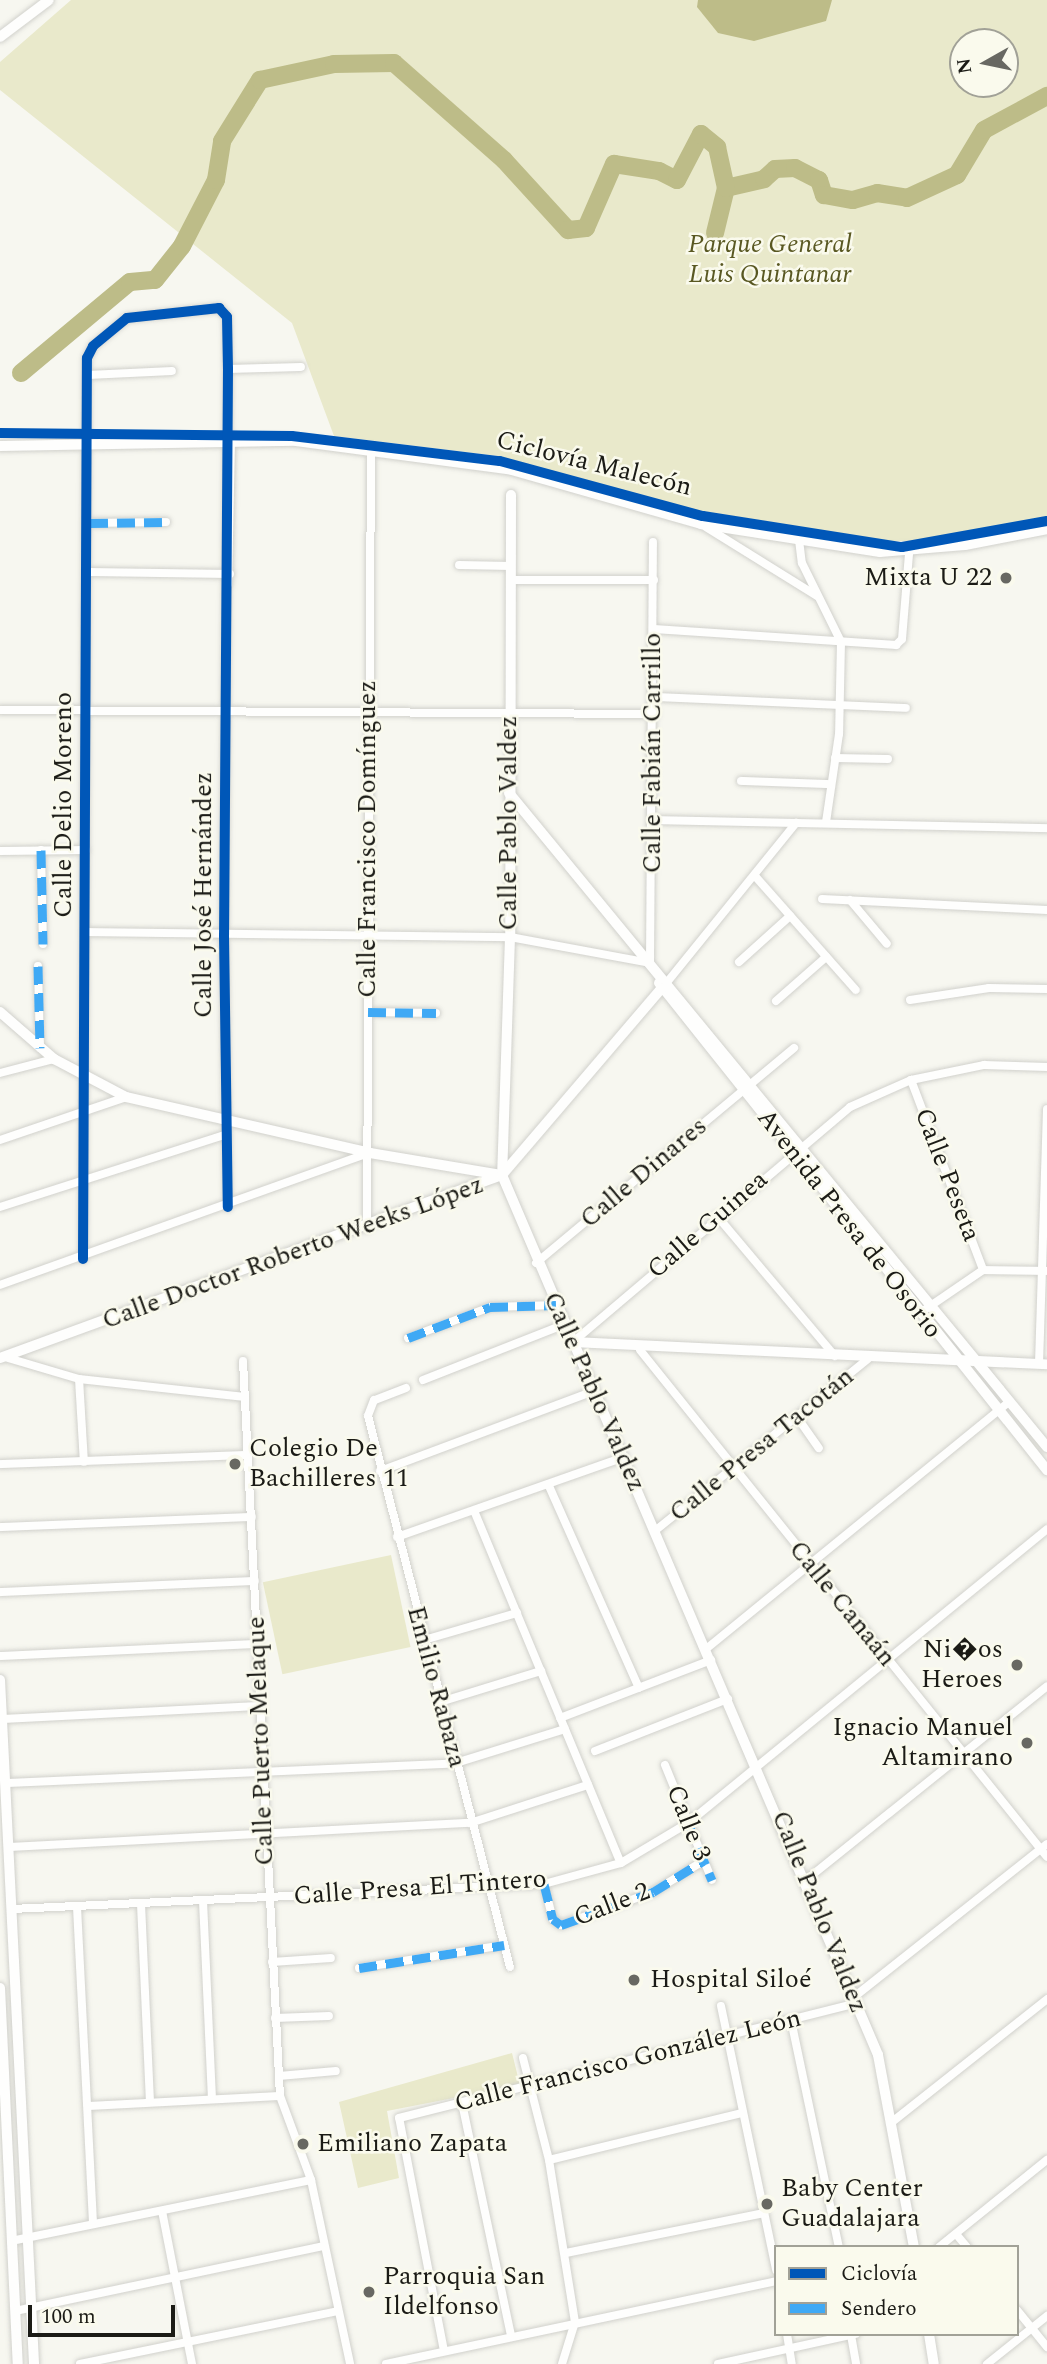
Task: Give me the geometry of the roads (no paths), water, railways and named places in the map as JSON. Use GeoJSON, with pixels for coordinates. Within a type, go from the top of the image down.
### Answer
{"type":"FeatureCollection","features":[{"type":"Feature","properties":{"kind":"main road"},"geometry":{"type":"LineString","coordinates":[[0,446],[87,446],[229,438],[296,441],[512,470],[701,524],[799,540],[909,553],[1047,529]]}},
{"type":"Feature","properties":{"kind":"main road"},"geometry":{"type":"LineString","coordinates":[[0,1682],[34,2364]]}},
{"type":"Feature","properties":{"kind":"main road"},"geometry":{"type":"LineString","coordinates":[[0,1989],[2,2076],[18,2364]]}},
{"type":"Feature","properties":{"kind":"street"},"geometry":{"type":"LineString","coordinates":[[0,37],[49,0]]}},
{"type":"Feature","properties":{"kind":"street","name":"Calle Delio Moreno"},"geometry":{"type":"LineString","coordinates":[[83,1259],[82,1077],[90,523],[87,446],[89,352],[127,318],[172,311]]}},
{"type":"Feature","properties":{"kind":"street","name":"Calle José Hernández"},"geometry":{"type":"LineString","coordinates":[[172,311],[225,311],[229,438],[224,934],[228,1207]]}},
{"type":"Feature","properties":{"kind":"street"},"geometry":{"type":"LineString","coordinates":[[228,369],[301,367]]}},
{"type":"Feature","properties":{"kind":"street"},"geometry":{"type":"LineString","coordinates":[[88,375],[172,371]]}},
{"type":"Feature","properties":{"kind":"street","name":"Calle Francisco Domínguez"},"geometry":{"type":"LineString","coordinates":[[367,1228],[370,1153],[368,714],[371,451]]}},
{"type":"Feature","properties":{"kind":"street","name":"Calle Pablo Valdez"},"geometry":{"type":"LineString","coordinates":[[511,495],[510,937],[502,1175],[536,1263],[758,1765],[878,2056],[914,2245]]}},
{"type":"Feature","properties":{"kind":"street"},"geometry":{"type":"LineString","coordinates":[[90,523],[166,522]]}},
{"type":"Feature","properties":{"kind":"street"},"geometry":{"type":"LineString","coordinates":[[701,524],[817,596]]}},
{"type":"Feature","properties":{"kind":"street"},"geometry":{"type":"LineString","coordinates":[[799,540],[799,555],[841,642],[835,758],[829,784],[826,822]]}},
{"type":"Feature","properties":{"kind":"street","name":"Calle Fabián Carrillo"},"geometry":{"type":"LineString","coordinates":[[649,963],[654,820],[653,542]]}},
{"type":"Feature","properties":{"kind":"street"},"geometry":{"type":"LineString","coordinates":[[654,629],[841,642],[900,643],[909,553]]}},
{"type":"Feature","properties":{"kind":"street"},"geometry":{"type":"LineString","coordinates":[[459,565],[512,566]]}},
{"type":"Feature","properties":{"kind":"street"},"geometry":{"type":"LineString","coordinates":[[89,572],[228,574]]}},
{"type":"Feature","properties":{"kind":"street"},"geometry":{"type":"LineString","coordinates":[[511,580],[654,580]]}},
{"type":"Feature","properties":{"kind":"street"},"geometry":{"type":"LineString","coordinates":[[655,696],[839,707],[906,708]]}},
{"type":"Feature","properties":{"kind":"street"},"geometry":{"type":"LineString","coordinates":[[0,710],[655,714]]}},
{"type":"Feature","properties":{"kind":"street"},"geometry":{"type":"LineString","coordinates":[[835,758],[888,759]]}},
{"type":"Feature","properties":{"kind":"street"},"geometry":{"type":"LineString","coordinates":[[741,781],[829,784]]}},
{"type":"Feature","properties":{"kind":"street","name":"Avenida Presa de Osorio"},"geometry":{"type":"LineString","coordinates":[[509,793],[747,1085],[802,1144],[1047,1447]]}},
{"type":"Feature","properties":{"kind":"street"},"geometry":{"type":"LineString","coordinates":[[654,820],[1047,828]]}},
{"type":"Feature","properties":{"kind":"street","name":"Calle Doctor Roberto Weeks López"},"geometry":{"type":"LineString","coordinates":[[4,1358],[367,1228],[502,1175],[755,876],[796,822]]}},
{"type":"Feature","properties":{"kind":"street"},"geometry":{"type":"LineString","coordinates":[[41,850],[43,944]]}},
{"type":"Feature","properties":{"kind":"street"},"geometry":{"type":"LineString","coordinates":[[0,851],[86,850]]}},
{"type":"Feature","properties":{"kind":"street"},"geometry":{"type":"LineString","coordinates":[[755,876],[856,990]]}},
{"type":"Feature","properties":{"kind":"street"},"geometry":{"type":"LineString","coordinates":[[822,899],[1047,909]]}},
{"type":"Feature","properties":{"kind":"street"},"geometry":{"type":"LineString","coordinates":[[850,900],[887,944]]}},
{"type":"Feature","properties":{"kind":"street"},"geometry":{"type":"LineString","coordinates":[[740,962],[790,916]]}},
{"type":"Feature","properties":{"kind":"street"},"geometry":{"type":"LineString","coordinates":[[86,932],[510,937],[649,963]]}},
{"type":"Feature","properties":{"kind":"street"},"geometry":{"type":"LineString","coordinates":[[776,1001],[826,957]]}},
{"type":"Feature","properties":{"kind":"street"},"geometry":{"type":"LineString","coordinates":[[38,967],[40,1048]]}},
{"type":"Feature","properties":{"kind":"street"},"geometry":{"type":"LineString","coordinates":[[910,1000],[989,988],[1047,989]]}},
{"type":"Feature","properties":{"kind":"street"},"geometry":{"type":"LineString","coordinates":[[0,1012],[54,1059],[82,1077],[126,1097],[228,1123],[370,1153],[502,1175]]}},
{"type":"Feature","properties":{"kind":"street"},"geometry":{"type":"LineString","coordinates":[[368,1012],[436,1013]]}},
{"type":"Feature","properties":{"kind":"street","name":"Calle Dinares"},"geometry":{"type":"LineString","coordinates":[[536,1263],[794,1048]]}},
{"type":"Feature","properties":{"kind":"street"},"geometry":{"type":"LineString","coordinates":[[0,1073],[54,1059]]}},
{"type":"Feature","properties":{"kind":"street","name":"Calle Guinea"},"geometry":{"type":"LineString","coordinates":[[573,1342],[717,1216],[850,1107],[911,1080],[984,1066],[1047,1067]]}},
{"type":"Feature","properties":{"kind":"street","name":"Calle Peseta"},"geometry":{"type":"LineString","coordinates":[[911,1080],[983,1270]]}},
{"type":"Feature","properties":{"kind":"street","name":"Avenida Presa de Osorio"},"geometry":{"type":"LineString","coordinates":[[747,1085],[793,1152],[958,1362],[1047,1469]]}},
{"type":"Feature","properties":{"kind":"street"},"geometry":{"type":"LineString","coordinates":[[0,1140],[126,1097]]}},
{"type":"Feature","properties":{"kind":"street"},"geometry":{"type":"LineString","coordinates":[[573,1342],[640,1350],[1043,1364],[1047,1109]]}},
{"type":"Feature","properties":{"kind":"street"},"geometry":{"type":"LineString","coordinates":[[0,1207],[227,1134]]}},
{"type":"Feature","properties":{"kind":"street"},"geometry":{"type":"LineString","coordinates":[[0,1285],[83,1259],[370,1153]]}},
{"type":"Feature","properties":{"kind":"street"},"geometry":{"type":"LineString","coordinates":[[717,1216],[836,1358]]}},
{"type":"Feature","properties":{"kind":"street"},"geometry":{"type":"LineString","coordinates":[[920,1313],[983,1270],[1045,1271]]}},
{"type":"Feature","properties":{"kind":"street"},"geometry":{"type":"LineString","coordinates":[[408,1338],[490,1307],[556,1305]]}},
{"type":"Feature","properties":{"kind":"street"},"geometry":{"type":"LineString","coordinates":[[423,1380],[565,1324]]}},
{"type":"Feature","properties":{"kind":"street","name":"Calle Canaán"},"geometry":{"type":"LineString","coordinates":[[640,1350],[886,1660],[1044,1847],[1047,1857]]}},
{"type":"Feature","properties":{"kind":"street"},"geometry":{"type":"LineString","coordinates":[[4,1358],[79,1379],[245,1397]]}},
{"type":"Feature","properties":{"kind":"street","name":"Calle Presa Tacotán"},"geometry":{"type":"LineString","coordinates":[[656,1530],[868,1359]]}},
{"type":"Feature","properties":{"kind":"street","name":"Calle Puerto Melaque"},"geometry":{"type":"LineString","coordinates":[[243,1361],[255,1581],[267,1898],[280,2096],[311,2180],[349,2364]]}},
{"type":"Feature","properties":{"kind":"street"},"geometry":{"type":"LineString","coordinates":[[79,1379],[83,1462]]}},
{"type":"Feature","properties":{"kind":"street","name":"Emilio Rabaza"},"geometry":{"type":"LineString","coordinates":[[405,1388],[367,1406],[380,1471],[470,1823],[510,1967]]}},
{"type":"Feature","properties":{"kind":"street"},"geometry":{"type":"LineString","coordinates":[[380,1471],[594,1391]]}},
{"type":"Feature","properties":{"kind":"street"},"geometry":{"type":"LineString","coordinates":[[706,1649],[808,1563],[1010,1401]]}},
{"type":"Feature","properties":{"kind":"street"},"geometry":{"type":"LineString","coordinates":[[797,1417],[819,1448]]}},
{"type":"Feature","properties":{"kind":"street"},"geometry":{"type":"LineString","coordinates":[[0,1464],[248,1455]]}},
{"type":"Feature","properties":{"kind":"street"},"geometry":{"type":"LineString","coordinates":[[397,1537],[475,1513],[624,1457]]}},
{"type":"Feature","properties":{"kind":"street"},"geometry":{"type":"LineString","coordinates":[[549,1486],[639,1688]]}},
{"type":"Feature","properties":{"kind":"street"},"geometry":{"type":"LineString","coordinates":[[475,1513],[621,1863]]}},
{"type":"Feature","properties":{"kind":"street"},"geometry":{"type":"LineString","coordinates":[[0,1527],[252,1517]]}},
{"type":"Feature","properties":{"kind":"street","name":"Calle Presa El Tintero"},"geometry":{"type":"LineString","coordinates":[[12,1909],[544,1884],[621,1863],[688,1823],[1047,1529]]}},
{"type":"Feature","properties":{"kind":"street"},"geometry":{"type":"LineString","coordinates":[[0,1592],[255,1581]]}},
{"type":"Feature","properties":{"kind":"street"},"geometry":{"type":"LineString","coordinates":[[424,1640],[517,1612]]}},
{"type":"Feature","properties":{"kind":"street"},"geometry":{"type":"LineString","coordinates":[[0,1656],[256,1644]]}},
{"type":"Feature","properties":{"kind":"street"},"geometry":{"type":"LineString","coordinates":[[560,1718],[711,1660]]}},
{"type":"Feature","properties":{"kind":"street"},"geometry":{"type":"LineString","coordinates":[[440,1702],[541,1671]]}},
{"type":"Feature","properties":{"kind":"street"},"geometry":{"type":"LineString","coordinates":[[806,1880],[1047,1686]]}},
{"type":"Feature","properties":{"kind":"street"},"geometry":{"type":"LineString","coordinates":[[595,1751],[728,1699]]}},
{"type":"Feature","properties":{"kind":"street"},"geometry":{"type":"LineString","coordinates":[[2,1719],[259,1706]]}},
{"type":"Feature","properties":{"kind":"street"},"geometry":{"type":"LineString","coordinates":[[6,1783],[456,1763],[565,1728]]}},
{"type":"Feature","properties":{"kind":"street","name":"Calle 3"},"geometry":{"type":"LineString","coordinates":[[665,1765],[712,1880]]}},
{"type":"Feature","properties":{"kind":"street"},"geometry":{"type":"LineString","coordinates":[[9,1847],[470,1823],[589,1785]]}},
{"type":"Feature","properties":{"kind":"street"},"geometry":{"type":"LineString","coordinates":[[856,2000],[1044,1847]]}},
{"type":"Feature","properties":{"kind":"street","name":"Calle 2"},"geometry":{"type":"LineString","coordinates":[[544,1884],[553,1919],[561,1924],[653,1892],[703,1861]]}},
{"type":"Feature","properties":{"kind":"street"},"geometry":{"type":"LineString","coordinates":[[203,1901],[212,2098]]}},
{"type":"Feature","properties":{"kind":"street"},"geometry":{"type":"LineString","coordinates":[[141,1904],[150,2101]]}},
{"type":"Feature","properties":{"kind":"street"},"geometry":{"type":"LineString","coordinates":[[77,1907],[93,2224]]}},
{"type":"Feature","properties":{"kind":"street"},"geometry":{"type":"LineString","coordinates":[[359,1968],[504,1945]]}},
{"type":"Feature","properties":{"kind":"street"},"geometry":{"type":"LineString","coordinates":[[272,1962],[331,1958]]}},
{"type":"Feature","properties":{"kind":"street"},"geometry":{"type":"LineString","coordinates":[[0,1989],[15,1988]]}},
{"type":"Feature","properties":{"kind":"street"},"geometry":{"type":"LineString","coordinates":[[892,2122],[1047,1999]]}},
{"type":"Feature","properties":{"kind":"street"},"geometry":{"type":"LineString","coordinates":[[0,2000],[16,2001]]}},
{"type":"Feature","properties":{"kind":"street","name":"Calle Francisco González León"},"geometry":{"type":"LineString","coordinates":[[444,2351],[399,2118],[791,2020],[856,2000]]}},
{"type":"Feature","properties":{"kind":"street"},"geometry":{"type":"LineString","coordinates":[[721,2006],[774,2260]]}},
{"type":"Feature","properties":{"kind":"street"},"geometry":{"type":"LineString","coordinates":[[275,2018],[329,2016]]}},
{"type":"Feature","properties":{"kind":"street"},"geometry":{"type":"LineString","coordinates":[[791,2020],[839,2245]]}},
{"type":"Feature","properties":{"kind":"street"},"geometry":{"type":"LineString","coordinates":[[523,2058],[549,2160],[575,2322],[562,2364]]}},
{"type":"Feature","properties":{"kind":"street"},"geometry":{"type":"LineString","coordinates":[[279,2077],[336,2071]]}},
{"type":"Feature","properties":{"kind":"street"},"geometry":{"type":"LineString","coordinates":[[88,2106],[280,2096]]}},
{"type":"Feature","properties":{"kind":"street"},"geometry":{"type":"LineString","coordinates":[[462,2103],[511,2336]]}},
{"type":"Feature","properties":{"kind":"street"},"geometry":{"type":"LineString","coordinates":[[549,2160],[743,2113]]}},
{"type":"Feature","properties":{"kind":"street"},"geometry":{"type":"LineString","coordinates":[[942,2245],[1047,2161]]}},
{"type":"Feature","properties":{"kind":"street"},"geometry":{"type":"LineString","coordinates":[[11,2242],[311,2180]]}},
{"type":"Feature","properties":{"kind":"street"},"geometry":{"type":"LineString","coordinates":[[162,2211],[192,2364]]}},
{"type":"Feature","properties":{"kind":"street"},"geometry":{"type":"LineString","coordinates":[[566,2253],[764,2213]]}},
{"type":"Feature","properties":{"kind":"street"},"geometry":{"type":"LineString","coordinates":[[956,2234],[965,2245]]}},
{"type":"Feature","properties":{"kind":"street"},"geometry":{"type":"LineString","coordinates":[[15,2311],[324,2246]]}},
{"type":"Feature","properties":{"kind":"street"},"geometry":{"type":"LineString","coordinates":[[386,2364],[774,2281]]}},
{"type":"Feature","properties":{"kind":"street"},"geometry":{"type":"LineString","coordinates":[[80,2364],[338,2311]]}},
{"type":"Feature","properties":{"kind":"street"},"geometry":{"type":"LineString","coordinates":[[1019,2312],[1047,2347]]}},
{"type":"Feature","properties":{"kind":"street"},"geometry":{"type":"LineString","coordinates":[[988,2364],[1047,2316]]}},
{"type":"Feature","properties":{"kind":"street"},"geometry":{"type":"LineString","coordinates":[[787,2336],[792,2364]]}},
{"type":"Feature","properties":{"kind":"street"},"geometry":{"type":"LineString","coordinates":[[718,2364],[848,2336]]}},
{"type":"Feature","properties":{"kind":"street"},"geometry":{"type":"LineString","coordinates":[[853,2336],[856,2364]]}},
{"type":"Feature","properties":{"kind":"street"},"geometry":{"type":"LineString","coordinates":[[929,2336],[934,2364]]}},
{"type":"Feature","properties":{"kind":"waterway"},"geometry":{"type":"LineString","coordinates":[[21,373],[130,282],[155,280],[182,246],[216,180],[222,141],[260,80],[334,64],[394,63],[504,160],[568,230],[586,228],[614,164],[659,171],[677,180],[701,134],[717,147],[726,188]]}},
{"type":"Feature","properties":{"kind":"waterway"},"geometry":{"type":"LineString","coordinates":[[715,233],[726,188],[764,179],[775,169],[795,168],[819,180],[824,195],[853,200],[877,193],[907,198],[957,175],[984,130],[1047,96]]}},
{"type":"Feature","properties":{"kind":"place","name":"Mixta U 22"},"geometry":{"type":"Point","coordinates":[1006,578]}},
{"type":"Feature","properties":{"kind":"place","name":"Colegio De Bachilleres 11"},"geometry":{"type":"Point","coordinates":[235,1464]}},
{"type":"Feature","properties":{"kind":"place","name":"Ni�os Heroes"},"geometry":{"type":"Point","coordinates":[1017,1665]}},
{"type":"Feature","properties":{"kind":"place","name":"Ignacio Manuel Altamirano"},"geometry":{"type":"Point","coordinates":[1027,1743]}},
{"type":"Feature","properties":{"kind":"place","name":"Hospital Siloé"},"geometry":{"type":"Point","coordinates":[634,1980]}},
{"type":"Feature","properties":{"kind":"place","name":"Emiliano Zapata"},"geometry":{"type":"Point","coordinates":[303,2144]}},
{"type":"Feature","properties":{"kind":"place","name":"Baby Center Guadalajara"},"geometry":{"type":"Point","coordinates":[767,2204]}},
{"type":"Feature","properties":{"kind":"place","name":"Parroquia San Ildelfonso"},"geometry":{"type":"Point","coordinates":[369,2292]}},
{"type":"Feature","properties":{"kind":"park label","name":"Parque General Luis Quintanar"},"geometry":{"type":"Point","coordinates":[770,260]}}]}
